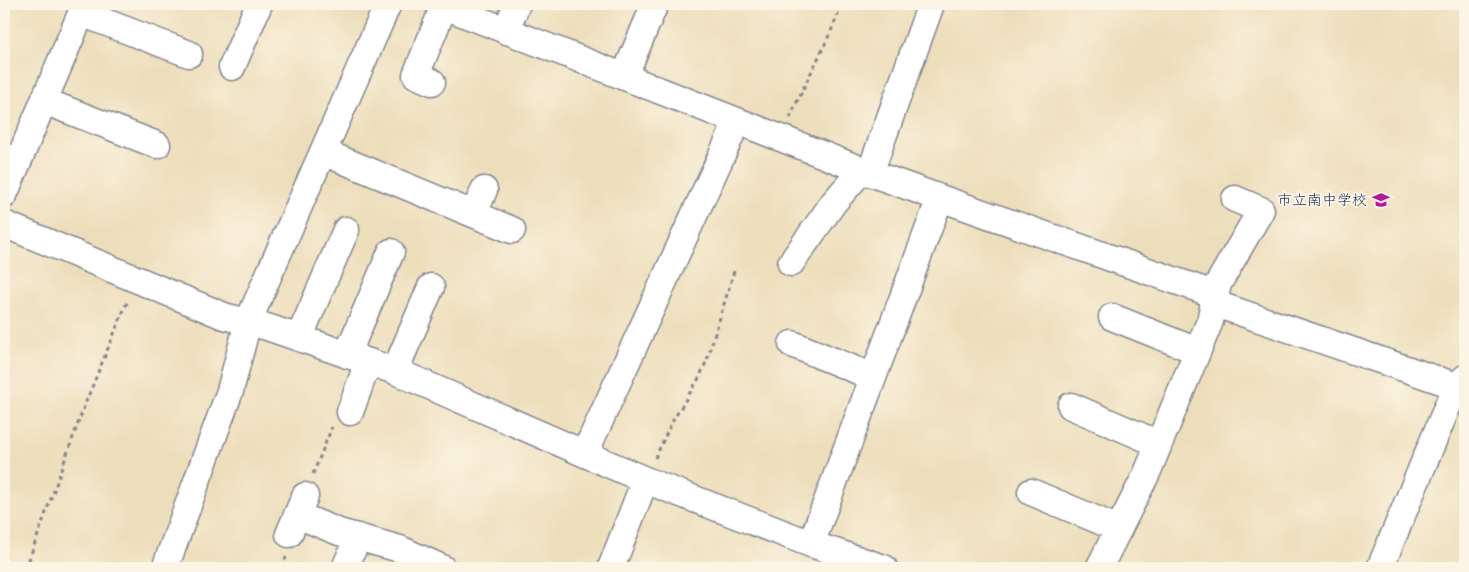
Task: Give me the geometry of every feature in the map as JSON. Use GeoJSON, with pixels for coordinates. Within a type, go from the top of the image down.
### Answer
{"type":"FeatureCollection","features":[{"type":"Feature","properties":{"kind":"street"},"geometry":{"type":"LineString","coordinates":[[232,67],[259,4]]}},
{"type":"Feature","properties":{"kind":"street"},"geometry":{"type":"LineString","coordinates":[[165,568],[230,391],[248,322],[388,4]]}},
{"type":"Feature","properties":{"kind":"street"},"geometry":{"type":"LineString","coordinates":[[506,31],[517,4]]}},
{"type":"Feature","properties":{"kind":"street"},"geometry":{"type":"LineString","coordinates":[[624,77],[655,4]]}},
{"type":"Feature","properties":{"kind":"street"},"geometry":{"type":"LineString","coordinates":[[806,254],[834,202],[866,172],[920,68],[931,4]]}},
{"type":"Feature","properties":{"kind":"street"},"geometry":{"type":"LineString","coordinates":[[432,82],[416,75],[442,5],[866,172],[1215,299],[1461,382],[1380,568]]}},
{"type":"Feature","properties":{"kind":"street"},"geometry":{"type":"LineString","coordinates":[[4,195],[83,8],[189,54]]}},
{"type":"Feature","properties":{"kind":"street"},"geometry":{"type":"LineString","coordinates":[[44,101],[157,144]]}},
{"type":"Feature","properties":{"kind":"street"},"geometry":{"type":"LineString","coordinates":[[585,453],[737,122]]}},
{"type":"Feature","properties":{"kind":"street"},"geometry":{"type":"LineString","coordinates":[[323,152],[512,230]]}},
{"type":"Feature","properties":{"kind":"street"},"geometry":{"type":"LineString","coordinates":[[474,214],[484,190]]}},
{"type":"Feature","properties":{"kind":"street"},"geometry":{"type":"LineString","coordinates":[[811,544],[940,198]]}},
{"type":"Feature","properties":{"kind":"street"},"geometry":{"type":"LineString","coordinates":[[1099,568],[1147,473],[1210,321],[1218,284],[1261,210],[1235,199]]}},
{"type":"Feature","properties":{"kind":"street"},"geometry":{"type":"LineString","coordinates":[[4,224],[224,316],[299,338],[396,372],[646,480],[811,544],[882,568]]}},
{"type":"Feature","properties":{"kind":"street"},"geometry":{"type":"LineString","coordinates":[[299,338],[346,230]]}},
{"type":"Feature","properties":{"kind":"street"},"geometry":{"type":"LineString","coordinates":[[350,412],[358,358],[391,252]]}},
{"type":"Feature","properties":{"kind":"street"},"geometry":{"type":"LineString","coordinates":[[396,372],[431,287]]}},
{"type":"Feature","properties":{"kind":"street"},"geometry":{"type":"LineString","coordinates":[[1112,317],[1197,351]]}},
{"type":"Feature","properties":{"kind":"street"},"geometry":{"type":"LineString","coordinates":[[792,344],[873,377]]}},
{"type":"Feature","properties":{"kind":"street"},"geometry":{"type":"LineString","coordinates":[[1070,406],[1159,444]]}},
{"type":"Feature","properties":{"kind":"street"},"geometry":{"type":"LineString","coordinates":[[611,568],[646,480]]}},
{"type":"Feature","properties":{"kind":"street"},"geometry":{"type":"LineString","coordinates":[[1031,492],[1119,529]]}},
{"type":"Feature","properties":{"kind":"street"},"geometry":{"type":"LineString","coordinates":[[297,515],[339,532],[400,549],[442,568]]}},
{"type":"Feature","properties":{"kind":"street"},"geometry":{"type":"LineString","coordinates":[[345,568],[358,537]]}},
{"type":"Feature","properties":{"kind":"path"},"geometry":{"type":"LineString","coordinates":[[782,139],[799,94],[842,4]]}},
{"type":"Feature","properties":{"kind":"path"},"geometry":{"type":"LineString","coordinates":[[646,480],[672,422],[699,378],[707,360],[736,268]]}},
{"type":"Feature","properties":{"kind":"path"},"geometry":{"type":"LineString","coordinates":[[26,568],[85,404],[137,279]]}},
{"type":"Feature","properties":{"kind":"place","name":"市立南中学校"},"geometry":{"type":"Point","coordinates":[1381,200]}}]}
